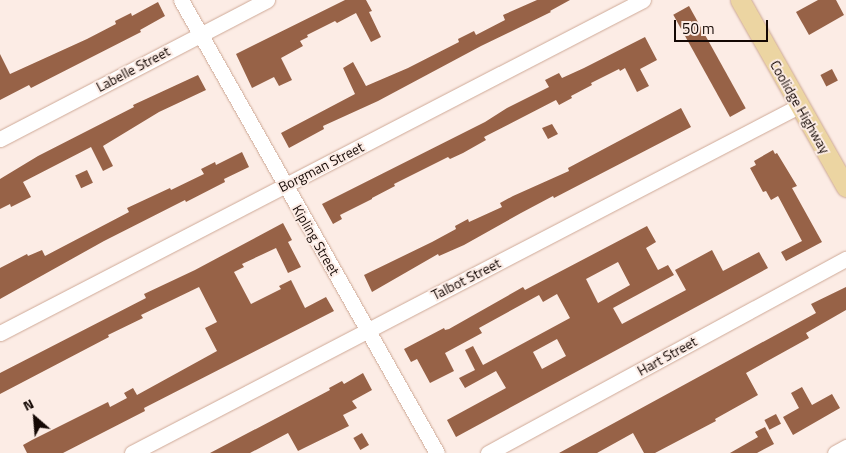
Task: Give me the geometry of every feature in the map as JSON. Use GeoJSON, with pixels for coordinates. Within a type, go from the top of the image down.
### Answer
{"type":"FeatureCollection","features":[{"type":"Feature","properties":{"kind":"main road","name":"Coolidge Highway"},"geometry":{"type":"LineString","coordinates":[[743,1],[799,106],[841,165],[846,187]]}},
{"type":"Feature","properties":{"kind":"street","name":"Kipling Street"},"geometry":{"type":"LineString","coordinates":[[181,0],[436,453]]}},
{"type":"Feature","properties":{"kind":"street","name":"Labelle Street"},"geometry":{"type":"LineString","coordinates":[[0,139],[267,0]]}},
{"type":"Feature","properties":{"kind":"street","name":"Borgman Street"},"geometry":{"type":"LineString","coordinates":[[0,334],[643,0]]}},
{"type":"Feature","properties":{"kind":"street","name":"Talbot Street"},"geometry":{"type":"LineString","coordinates":[[132,453],[799,106]]}},
{"type":"Feature","properties":{"kind":"street","name":"Hart Street"},"geometry":{"type":"LineString","coordinates":[[488,453],[846,259]]}},
{"type":"Feature","properties":{"kind":"street"},"geometry":{"type":"LineString","coordinates":[[835,453],[846,447]]}},
{"type":"Feature","properties":{"kind":"building"},"geometry":{"type":"Polygon","coordinates":[[[345,0],[366,0],[372,11],[369,12],[381,37],[371,42],[356,13],[337,23],[335,21],[307,35],[308,37],[300,41],[303,46],[281,58],[292,80],[279,86],[274,77],[252,88],[236,54],[345,0]]]}},
{"type":"Feature","properties":{"kind":"building"},"geometry":{"type":"Polygon","coordinates":[[[537,0],[570,0],[551,12],[481,46],[378,101],[323,126],[324,129],[289,148],[281,133],[355,94],[343,68],[353,62],[366,86],[408,68],[459,42],[458,39],[474,31],[476,35],[505,20],[503,15],[537,0]]]}},
{"type":"Feature","properties":{"kind":"building"},"geometry":{"type":"Polygon","coordinates":[[[818,0],[836,0],[844,15],[809,35],[796,12],[818,0]]]}},
{"type":"Feature","properties":{"kind":"building"},"geometry":{"type":"Polygon","coordinates":[[[158,2],[165,16],[140,30],[141,32],[31,88],[29,85],[0,100],[0,54],[10,74],[87,39],[116,24],[115,21],[131,13],[132,16],[158,2]]]}},
{"type":"Feature","properties":{"kind":"building"},"geometry":{"type":"Polygon","coordinates":[[[689,6],[746,108],[730,117],[673,15],[689,6]]]}},
{"type":"Feature","properties":{"kind":"building"},"geometry":{"type":"Polygon","coordinates":[[[645,37],[657,60],[640,69],[649,86],[637,92],[625,68],[620,71],[619,69],[591,83],[592,85],[559,105],[556,100],[484,137],[486,140],[463,153],[450,159],[448,157],[394,184],[395,186],[340,215],[342,219],[333,224],[322,204],[485,122],[507,108],[549,87],[545,80],[559,73],[562,78],[645,37]]]}},
{"type":"Feature","properties":{"kind":"building"},"geometry":{"type":"Polygon","coordinates":[[[832,69],[838,81],[826,86],[820,75],[832,69]]]}},
{"type":"Feature","properties":{"kind":"building"},"geometry":{"type":"Polygon","coordinates":[[[198,75],[206,90],[159,112],[103,146],[113,166],[103,171],[91,147],[23,182],[31,197],[11,207],[10,204],[0,209],[0,179],[38,156],[134,107],[133,105],[198,75]]]}},
{"type":"Feature","properties":{"kind":"building"},"geometry":{"type":"Polygon","coordinates":[[[681,108],[691,127],[554,198],[553,196],[464,245],[439,256],[438,254],[372,292],[364,275],[432,242],[456,229],[455,226],[468,219],[469,222],[502,207],[500,203],[569,171],[568,168],[681,108]]]}},
{"type":"Feature","properties":{"kind":"building"},"geometry":{"type":"Polygon","coordinates":[[[552,124],[558,134],[548,139],[542,128],[552,124]]]}},
{"type":"Feature","properties":{"kind":"building"},"geometry":{"type":"Polygon","coordinates":[[[773,150],[775,154],[777,153],[797,186],[792,188],[822,242],[786,261],[781,252],[802,241],[778,196],[771,200],[766,191],[763,192],[750,168],[756,165],[754,161],[773,150]]]}},
{"type":"Feature","properties":{"kind":"building"},"geometry":{"type":"Polygon","coordinates":[[[242,152],[249,167],[224,179],[225,182],[104,241],[0,299],[0,268],[27,254],[28,256],[42,250],[45,256],[129,212],[127,208],[204,174],[201,169],[215,162],[216,165],[242,152]]]}},
{"type":"Feature","properties":{"kind":"building"},"geometry":{"type":"Polygon","coordinates":[[[87,170],[93,183],[81,188],[75,175],[87,170]]]}},
{"type":"Feature","properties":{"kind":"building"},"geometry":{"type":"Polygon","coordinates":[[[283,223],[292,240],[288,242],[301,267],[288,273],[276,248],[242,264],[244,267],[234,272],[251,304],[281,289],[279,286],[291,280],[305,308],[326,297],[334,311],[144,408],[145,411],[63,453],[27,453],[23,445],[32,440],[108,402],[110,407],[127,398],[124,393],[133,388],[137,395],[217,351],[205,328],[217,322],[199,287],[141,315],[143,318],[0,394],[0,373],[146,298],[144,294],[195,270],[283,223]]]}},
{"type":"Feature","properties":{"kind":"building"},"geometry":{"type":"Polygon","coordinates":[[[647,226],[656,242],[646,248],[658,270],[668,265],[674,275],[613,308],[622,324],[686,290],[675,270],[712,250],[723,271],[759,252],[768,268],[456,437],[447,420],[506,388],[496,371],[465,388],[459,378],[475,370],[465,350],[473,346],[483,365],[570,318],[557,294],[543,302],[539,295],[479,328],[482,333],[445,353],[454,371],[430,383],[417,359],[411,362],[404,349],[444,328],[445,330],[449,329],[523,287],[525,290],[647,226]],[[618,262],[586,279],[598,303],[630,285],[618,262]],[[557,339],[533,352],[542,369],[566,356],[557,339]]]}},
{"type":"Feature","properties":{"kind":"building"},"geometry":{"type":"Polygon","coordinates":[[[846,287],[846,310],[806,333],[809,338],[746,373],[758,395],[715,419],[716,421],[655,453],[644,453],[633,433],[597,453],[559,453],[816,313],[811,304],[846,287]]]}},
{"type":"Feature","properties":{"kind":"building"},"geometry":{"type":"Polygon","coordinates":[[[363,373],[372,390],[352,401],[357,408],[343,415],[349,426],[298,451],[288,433],[250,453],[210,453],[330,390],[329,388],[342,381],[344,384],[363,373]]]}},
{"type":"Feature","properties":{"kind":"building"},"geometry":{"type":"Polygon","coordinates":[[[802,387],[812,405],[832,394],[840,408],[793,435],[783,417],[799,408],[791,393],[802,387]]]}},
{"type":"Feature","properties":{"kind":"building"},"geometry":{"type":"Polygon","coordinates":[[[776,414],[781,424],[769,430],[764,420],[776,414]]]}},
{"type":"Feature","properties":{"kind":"building"},"geometry":{"type":"Polygon","coordinates":[[[765,427],[774,444],[757,453],[730,453],[758,437],[755,432],[765,427]]]}},
{"type":"Feature","properties":{"kind":"building"},"geometry":{"type":"Polygon","coordinates":[[[362,433],[369,445],[360,450],[353,438],[362,433]]]}}]}
